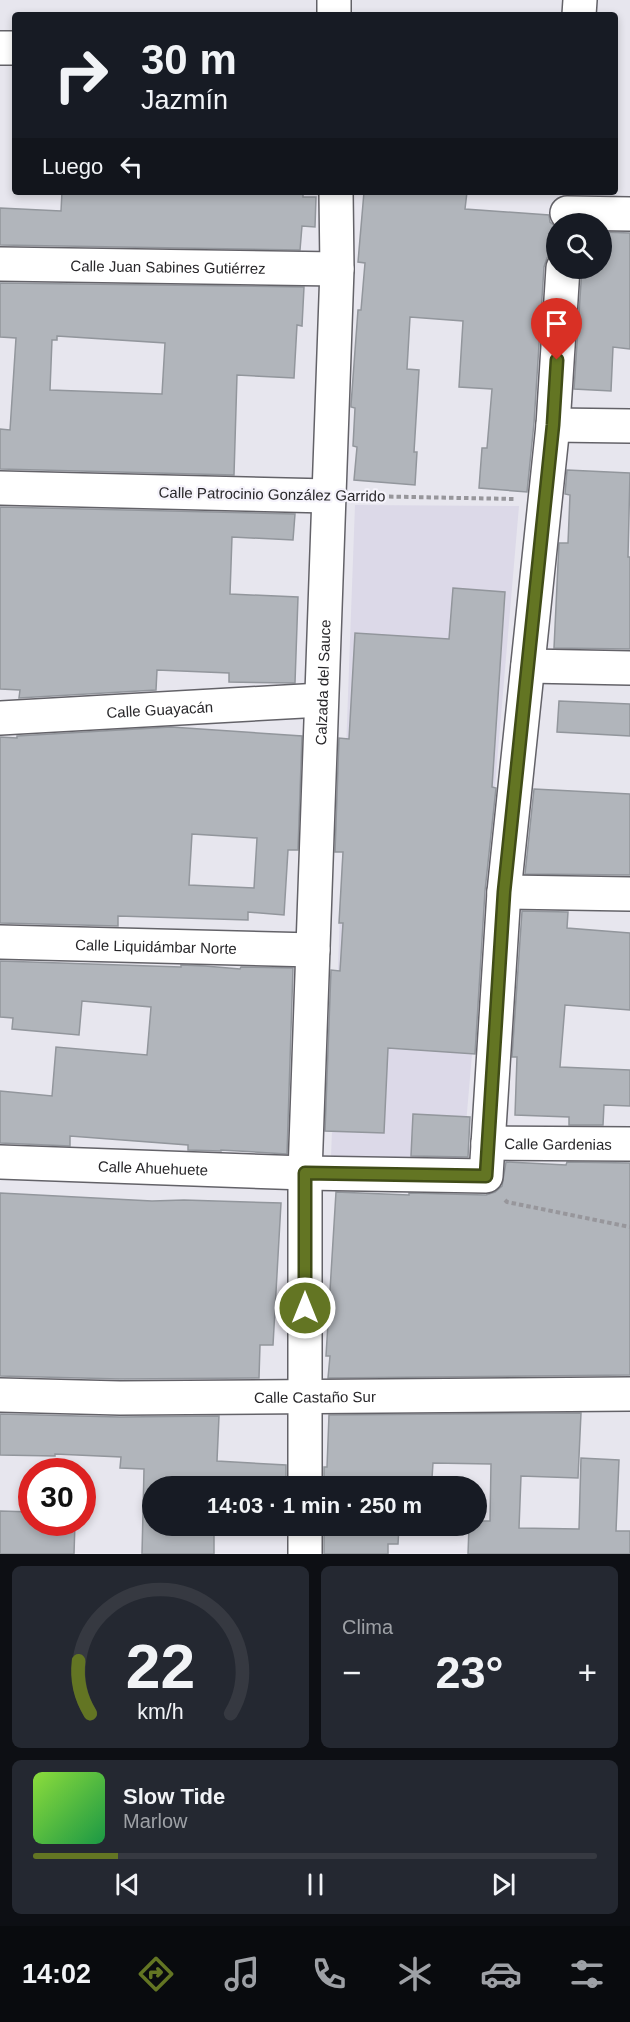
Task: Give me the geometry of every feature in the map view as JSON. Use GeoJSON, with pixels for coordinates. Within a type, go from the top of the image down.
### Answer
{"type":"FeatureCollection","features":[{"type":"Feature","properties":{"kind":"street","name":"Calzada del Sauce"},"geometry":{"type":"LineString","coordinates":[[305,1476],[305,1173],[337,269],[336,195]]}},
{"type":"Feature","properties":{"kind":"street"},"geometry":{"type":"LineString","coordinates":[[567,210],[630,214]]}},
{"type":"Feature","properties":{"kind":"street","name":"Calle Juan Sabines Gutiérrez"},"geometry":{"type":"LineString","coordinates":[[0,264],[337,269]]}},
{"type":"Feature","properties":{"kind":"street"},"geometry":{"type":"LineString","coordinates":[[486,1176],[504,892],[553,425],[562,279]]}},
{"type":"Feature","properties":{"kind":"street"},"geometry":{"type":"LineString","coordinates":[[553,425],[630,426]]}},
{"type":"Feature","properties":{"kind":"street","name":"Calle Patrocinio González Garrido"},"geometry":{"type":"LineString","coordinates":[[0,488],[328,496]]}},
{"type":"Feature","properties":{"kind":"street"},"geometry":{"type":"LineString","coordinates":[[528,666],[630,668]]}},
{"type":"Feature","properties":{"kind":"street","name":"Calle Guayacán"},"geometry":{"type":"LineString","coordinates":[[0,718],[321,700]]}},
{"type":"Feature","properties":{"kind":"street"},"geometry":{"type":"LineString","coordinates":[[504,892],[630,894]]}},
{"type":"Feature","properties":{"kind":"street","name":"Calle Liquidámbar Norte"},"geometry":{"type":"LineString","coordinates":[[0,942],[313,950]]}},
{"type":"Feature","properties":{"kind":"street","name":"Calle Gardenias"},"geometry":{"type":"LineString","coordinates":[[488,1143],[630,1144]]}},
{"type":"Feature","properties":{"kind":"street","name":"Calle Ahuehuete"},"geometry":{"type":"LineString","coordinates":[[0,1162],[305,1173],[486,1176]]}},
{"type":"Feature","properties":{"kind":"street","name":"Calle Castaño Sur"},"geometry":{"type":"LineString","coordinates":[[0,1395],[120,1398],[630,1394]]}},
{"type":"Feature","properties":{"kind":"street"},"geometry":{"type":"LineString","coordinates":[[305,1536],[305,1554]]}},
{"type":"Feature","properties":{"kind":"path","name":"Calle Patrocinio González Garrido"},"geometry":{"type":"LineString","coordinates":[[328,496],[544,499]]}},
{"type":"Feature","properties":{"kind":"path"},"geometry":{"type":"LineString","coordinates":[[486,1176],[507,1202],[630,1227]]}},
{"type":"Feature","properties":{"kind":"shaded area"},"geometry":{"type":"Polygon","coordinates":[[[355,505],[519,506],[463,1159],[331,1157],[355,505]]]}},
{"type":"Feature","properties":{"kind":"building"},"geometry":{"type":"Polygon","coordinates":[[[62,195],[303,195],[303,197],[316,197],[315,227],[302,226],[300,250],[0,245],[0,208],[61,211],[62,195]]]}},
{"type":"Feature","properties":{"kind":"building"},"geometry":{"type":"Polygon","coordinates":[[[364,195],[467,195],[465,209],[546,215],[546,261],[527,492],[479,488],[482,448],[487,448],[492,389],[459,387],[463,321],[410,317],[407,369],[419,370],[414,452],[417,452],[415,485],[354,480],[357,447],[353,446],[355,408],[351,405],[358,310],[361,310],[365,263],[358,262],[364,195]]]}},
{"type":"Feature","properties":{"kind":"building"},"geometry":{"type":"Polygon","coordinates":[[[612,232],[630,233],[630,349],[613,347],[611,391],[574,389],[581,279],[612,279],[612,232]]]}},
{"type":"Feature","properties":{"kind":"building"},"geometry":{"type":"Polygon","coordinates":[[[0,283],[304,287],[302,326],[297,325],[294,378],[237,375],[234,475],[0,469],[0,429],[10,430],[16,338],[0,337],[0,283]],[[57,336],[57,340],[52,340],[50,390],[162,394],[165,343],[57,336]]]}},
{"type":"Feature","properties":{"kind":"building"},"geometry":{"type":"Polygon","coordinates":[[[567,470],[630,473],[628,557],[630,557],[630,649],[554,648],[559,543],[568,543],[570,495],[565,494],[567,470]]]}},
{"type":"Feature","properties":{"kind":"building"},"geometry":{"type":"Polygon","coordinates":[[[0,507],[295,514],[293,540],[232,537],[230,594],[298,597],[295,683],[229,682],[229,673],[157,670],[156,690],[19,698],[20,690],[0,689],[0,507]]]}},
{"type":"Feature","properties":{"kind":"building"},"geometry":{"type":"Polygon","coordinates":[[[453,588],[505,592],[492,787],[496,788],[485,891],[475,1054],[388,1048],[384,1133],[325,1131],[331,970],[340,971],[343,923],[339,923],[343,852],[335,852],[339,738],[349,739],[355,633],[449,639],[453,588]]]}},
{"type":"Feature","properties":{"kind":"building"},"geometry":{"type":"Polygon","coordinates":[[[559,701],[630,704],[630,736],[557,732],[559,701]]]}},
{"type":"Feature","properties":{"kind":"building"},"geometry":{"type":"Polygon","coordinates":[[[171,727],[302,736],[298,850],[288,850],[284,915],[248,912],[248,920],[118,916],[118,926],[0,923],[0,737],[17,738],[17,736],[171,727]],[[192,834],[189,885],[254,888],[257,838],[192,834]]]}},
{"type":"Feature","properties":{"kind":"building"},"geometry":{"type":"Polygon","coordinates":[[[534,789],[630,794],[630,875],[525,874],[534,789]]]}},
{"type":"Feature","properties":{"kind":"building"},"geometry":{"type":"Polygon","coordinates":[[[522,911],[568,912],[567,928],[630,933],[630,1010],[565,1005],[560,1067],[630,1070],[630,1106],[604,1105],[603,1125],[569,1125],[569,1117],[515,1115],[517,1057],[512,1057],[522,911]]]}},
{"type":"Feature","properties":{"kind":"building"},"geometry":{"type":"Polygon","coordinates":[[[0,961],[181,967],[181,965],[240,969],[241,967],[293,968],[287,1154],[188,1150],[188,1145],[70,1136],[70,1146],[0,1143],[0,1091],[52,1096],[56,1047],[147,1055],[151,1007],[82,1001],[79,1035],[12,1029],[13,1018],[0,1017],[0,961]]]}},
{"type":"Feature","properties":{"kind":"building"},"geometry":{"type":"Polygon","coordinates":[[[413,1114],[470,1117],[468,1157],[411,1156],[413,1114]]]}},
{"type":"Feature","properties":{"kind":"building"},"geometry":{"type":"Polygon","coordinates":[[[506,1162],[566,1165],[567,1162],[630,1163],[630,1375],[328,1378],[330,1356],[326,1356],[336,1192],[486,1195],[502,1186],[506,1162]]]}},
{"type":"Feature","properties":{"kind":"building"},"geometry":{"type":"Polygon","coordinates":[[[0,1193],[152,1201],[281,1203],[273,1345],[260,1345],[259,1378],[120,1379],[0,1376],[0,1193]]]}},
{"type":"Feature","properties":{"kind":"building"},"geometry":{"type":"Polygon","coordinates":[[[581,1413],[578,1478],[521,1476],[519,1528],[579,1529],[581,1458],[619,1460],[616,1531],[630,1531],[630,1554],[468,1554],[469,1536],[487,1536],[487,1521],[490,1521],[491,1464],[433,1463],[432,1476],[324,1476],[324,1467],[327,1467],[329,1415],[581,1413]]]}},
{"type":"Feature","properties":{"kind":"building"},"geometry":{"type":"Polygon","coordinates":[[[0,1414],[120,1417],[219,1416],[217,1461],[286,1465],[286,1476],[144,1476],[144,1469],[120,1468],[121,1457],[55,1454],[55,1456],[0,1455],[0,1414]]]}},
{"type":"Feature","properties":{"kind":"building"},"geometry":{"type":"Polygon","coordinates":[[[0,1511],[18,1512],[18,1536],[75,1536],[74,1554],[0,1554],[0,1511]]]}},
{"type":"Feature","properties":{"kind":"building"},"geometry":{"type":"Polygon","coordinates":[[[142,1536],[214,1536],[214,1554],[142,1554],[142,1536]]]}},
{"type":"Feature","properties":{"kind":"building"},"geometry":{"type":"Polygon","coordinates":[[[324,1536],[398,1536],[398,1544],[388,1544],[388,1554],[324,1554],[324,1536]]]}},
{"type":"Feature","properties":{"kind":"route"},"geometry":{"type":"LineString","coordinates":[[305,1308],[305,1173],[486,1176],[504,892],[553,425],[557,360]]}}]}
